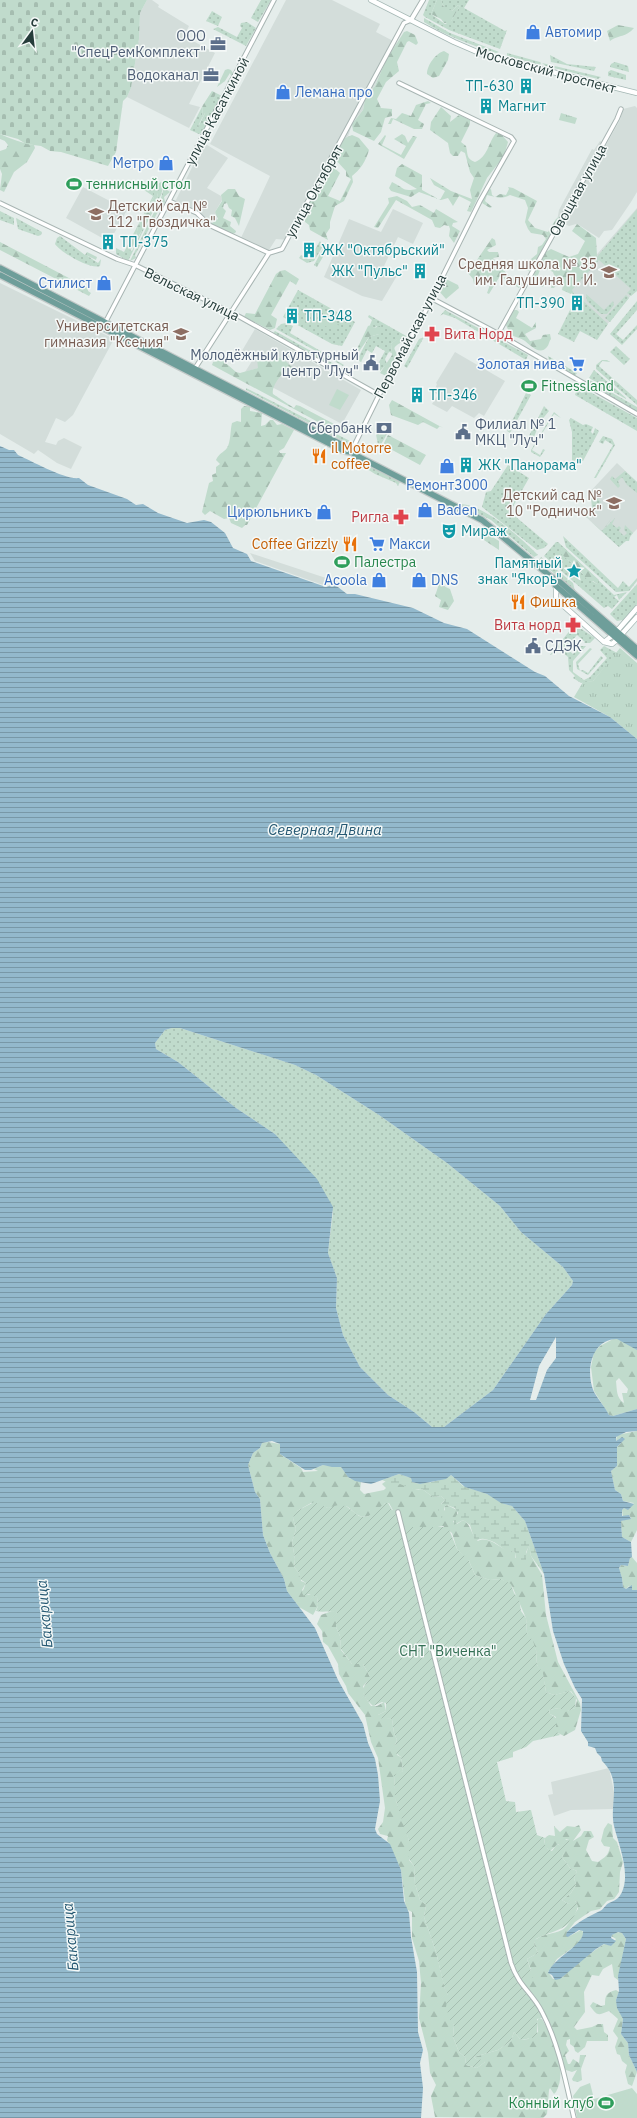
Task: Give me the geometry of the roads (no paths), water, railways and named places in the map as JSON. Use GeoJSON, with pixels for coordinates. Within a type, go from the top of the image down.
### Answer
{"type":"FeatureCollection","features":[{"type":"Feature","properties":{"kind":"main road","name":"Московский проспект"},"geometry":{"type":"LineString","coordinates":[[370,0],[454,42],[484,54],[637,93]]}},
{"type":"Feature","properties":{"kind":"main road"},"geometry":{"type":"LineString","coordinates":[[0,268],[106,321],[344,451],[351,452],[482,520],[550,576],[560,582],[617,635],[637,656]]}},
{"type":"Feature","properties":{"kind":"main road"},"geometry":{"type":"LineString","coordinates":[[0,275],[103,327],[194,370]]}},
{"type":"Feature","properties":{"kind":"main road"},"geometry":{"type":"LineString","coordinates":[[550,576],[556,586],[617,635],[637,649]]}},
{"type":"Feature","properties":{"kind":"main road"},"geometry":{"type":"LineString","coordinates":[[556,586],[556,599],[604,642],[612,644],[637,608]]}},
{"type":"Feature","properties":{"kind":"main road"},"geometry":{"type":"LineString","coordinates":[[617,635],[637,617]]}},
{"type":"Feature","properties":{"kind":"street","name":"улица Касаткиной"},"geometry":{"type":"LineString","coordinates":[[103,327],[274,0]]}},
{"type":"Feature","properties":{"kind":"street","name":"улица Октябрят"},"geometry":{"type":"LineString","coordinates":[[194,370],[229,313],[269,253],[282,249],[404,23],[411,20],[423,0]]}},
{"type":"Feature","properties":{"kind":"street","name":"Первомайская улица"},"geometry":{"type":"LineString","coordinates":[[351,452],[379,395],[417,328],[480,202],[514,141],[511,138],[399,83]]}},
{"type":"Feature","properties":{"kind":"street","name":"Овощная улица"},"geometry":{"type":"LineString","coordinates":[[498,334],[618,119],[621,109]]}},
{"type":"Feature","properties":{"kind":"street"},"geometry":{"type":"LineString","coordinates":[[169,201],[197,214],[209,225],[269,253]]}},
{"type":"Feature","properties":{"kind":"street","name":"Вельская улица"},"geometry":{"type":"LineString","coordinates":[[0,203],[117,259],[135,266],[229,313],[379,395]]}},
{"type":"Feature","properties":{"kind":"street"},"geometry":{"type":"LineString","coordinates":[[431,298],[498,334],[637,414]]}},
{"type":"Feature","properties":{"kind":"street"},"geometry":{"type":"LineString","coordinates":[[398,1512],[512,1963],[522,1986],[538,2005],[550,2029],[556,2046],[574,2118]]}},
{"type":"Feature","properties":{"kind":"water"},"geometry":{"type":"Polygon","coordinates":[[[0,446],[9,450],[14,450],[18,455],[48,470],[73,478],[79,478],[88,485],[127,499],[136,505],[143,504],[158,513],[187,523],[204,520],[211,522],[225,533],[233,548],[247,554],[251,561],[326,587],[334,584],[347,594],[355,594],[413,608],[444,623],[467,629],[535,672],[545,676],[569,696],[610,717],[637,739],[637,1350],[617,1339],[608,1340],[601,1344],[596,1350],[590,1366],[590,1375],[594,1392],[609,1415],[613,1416],[637,1409],[637,1431],[626,1432],[616,1437],[616,1441],[622,1437],[625,1439],[617,1447],[617,1466],[611,1471],[615,1490],[621,1494],[623,1501],[634,1504],[628,1510],[624,1508],[622,1510],[622,1516],[629,1515],[631,1519],[621,1521],[622,1537],[631,1542],[632,1557],[630,1558],[628,1566],[621,1565],[619,1568],[623,1587],[626,1589],[632,1585],[632,1590],[637,1590],[637,2072],[629,2055],[628,2043],[621,2034],[623,2019],[617,2008],[616,2000],[619,1991],[618,1976],[626,1939],[622,1933],[618,1932],[612,1935],[611,1938],[616,1941],[611,1946],[604,1944],[596,1949],[560,1979],[555,1980],[552,1975],[548,1973],[551,1967],[579,1941],[583,1931],[579,1930],[568,1937],[566,1936],[567,1932],[578,1923],[601,1910],[619,1897],[625,1881],[625,1871],[614,1826],[614,1784],[612,1776],[595,1748],[588,1746],[588,1742],[581,1731],[582,1699],[564,1664],[553,1631],[544,1574],[525,1521],[512,1506],[501,1503],[487,1494],[465,1487],[451,1475],[446,1479],[420,1484],[412,1482],[411,1478],[399,1474],[371,1484],[355,1481],[348,1477],[341,1467],[323,1465],[311,1470],[305,1470],[280,1454],[280,1444],[272,1441],[262,1443],[260,1448],[253,1453],[248,1465],[255,1492],[260,1499],[263,1535],[270,1553],[284,1579],[287,1591],[315,1628],[338,1680],[363,1724],[368,1743],[375,1759],[378,1775],[380,1801],[375,1829],[377,1834],[390,1844],[401,1870],[404,1901],[409,1913],[411,1937],[417,1972],[418,2032],[423,2050],[420,2063],[423,2088],[421,2118],[0,2118],[0,446]],[[180,1028],[165,1030],[155,1043],[156,1049],[178,1062],[236,1108],[275,1134],[317,1179],[333,1207],[328,1253],[337,1278],[336,1308],[343,1335],[360,1367],[388,1395],[414,1412],[432,1427],[444,1427],[493,1390],[546,1314],[572,1285],[573,1281],[563,1267],[521,1232],[500,1206],[447,1163],[379,1115],[316,1075],[295,1065],[180,1028]],[[556,1337],[539,1366],[530,1400],[536,1400],[547,1370],[556,1358],[556,1337]]]}},
{"type":"Feature","properties":{"kind":"place","name":"Автомир"},"geometry":{"type":"Point","coordinates":[533,32]}},
{"type":"Feature","properties":{"kind":"place","name":"ООО \"СпецРемКомплект\""},"geometry":{"type":"Point","coordinates":[218,44]}},
{"type":"Feature","properties":{"kind":"place","name":"Водоканал"},"geometry":{"type":"Point","coordinates":[211,75]}},
{"type":"Feature","properties":{"kind":"place","name":"ТП-630"},"geometry":{"type":"Point","coordinates":[526,86]}},
{"type":"Feature","properties":{"kind":"place","name":"Лемана про"},"geometry":{"type":"Point","coordinates":[283,92]}},
{"type":"Feature","properties":{"kind":"place","name":"Магнит"},"geometry":{"type":"Point","coordinates":[486,106]}},
{"type":"Feature","properties":{"kind":"place","name":"Метро"},"geometry":{"type":"Point","coordinates":[166,163]}},
{"type":"Feature","properties":{"kind":"place","name":"теннисный стол"},"geometry":{"type":"Point","coordinates":[74,184]}},
{"type":"Feature","properties":{"kind":"place","name":"Детский сад № 112 \"Гвоздичка\""},"geometry":{"type":"Point","coordinates":[96,214]}},
{"type":"Feature","properties":{"kind":"place","name":"ТП-375"},"geometry":{"type":"Point","coordinates":[108,242]}},
{"type":"Feature","properties":{"kind":"place","name":"ЖК \"Октябрьский\""},"geometry":{"type":"Point","coordinates":[309,250]}},
{"type":"Feature","properties":{"kind":"place","name":"ЖК \"Пульс\""},"geometry":{"type":"Point","coordinates":[420,271]}},
{"type":"Feature","properties":{"kind":"place","name":"Средняя школа № 35 им. Галушина П. И."},"geometry":{"type":"Point","coordinates":[609,272]}},
{"type":"Feature","properties":{"kind":"place","name":"Стилист"},"geometry":{"type":"Point","coordinates":[104,283]}},
{"type":"Feature","properties":{"kind":"place","name":"ТП-390"},"geometry":{"type":"Point","coordinates":[577,303]}},
{"type":"Feature","properties":{"kind":"place","name":"ТП-348"},"geometry":{"type":"Point","coordinates":[292,316]}},
{"type":"Feature","properties":{"kind":"place","name":"Университетская гимназия \"Ксения\""},"geometry":{"type":"Point","coordinates":[181,334]}},
{"type":"Feature","properties":{"kind":"place","name":"Вита Норд"},"geometry":{"type":"Point","coordinates":[432,334]}},
{"type":"Feature","properties":{"kind":"place","name":"Молодёжный культурный центр \"Луч\""},"geometry":{"type":"Point","coordinates":[371,363]}},
{"type":"Feature","properties":{"kind":"place","name":"Золотая нива"},"geometry":{"type":"Point","coordinates":[577,364]}},
{"type":"Feature","properties":{"kind":"place","name":"Fitnessland"},"geometry":{"type":"Point","coordinates":[529,386]}},
{"type":"Feature","properties":{"kind":"place","name":"ТП-346"},"geometry":{"type":"Point","coordinates":[417,395]}},
{"type":"Feature","properties":{"kind":"place","name":"Сбербанк"},"geometry":{"type":"Point","coordinates":[384,428]}},
{"type":"Feature","properties":{"kind":"place","name":"Филиал № 1 МКЦ \"Луч\""},"geometry":{"type":"Point","coordinates":[463,432]}},
{"type":"Feature","properties":{"kind":"place","name":"il Motorre coffee"},"geometry":{"type":"Point","coordinates":[319,456]}},
{"type":"Feature","properties":{"kind":"place","name":"ЖК \"Панорама\""},"geometry":{"type":"Point","coordinates":[466,465]}},
{"type":"Feature","properties":{"kind":"place","name":"Ремонт3000"},"geometry":{"type":"Point","coordinates":[447,466]}},
{"type":"Feature","properties":{"kind":"place","name":"Детский сад № 10 \"Родничок\""},"geometry":{"type":"Point","coordinates":[614,503]}},
{"type":"Feature","properties":{"kind":"place","name":"Baden"},"geometry":{"type":"Point","coordinates":[425,510]}},
{"type":"Feature","properties":{"kind":"place","name":"Цирюльникъ"},"geometry":{"type":"Point","coordinates":[324,512]}},
{"type":"Feature","properties":{"kind":"place","name":"Ригла"},"geometry":{"type":"Point","coordinates":[401,517]}},
{"type":"Feature","properties":{"kind":"place","name":"Мираж"},"geometry":{"type":"Point","coordinates":[449,531]}},
{"type":"Feature","properties":{"kind":"place","name":"Coffee Grizzly"},"geometry":{"type":"Point","coordinates":[350,544]}},
{"type":"Feature","properties":{"kind":"place","name":"Макси"},"geometry":{"type":"Point","coordinates":[377,544]}},
{"type":"Feature","properties":{"kind":"place","name":"Палестра"},"geometry":{"type":"Point","coordinates":[342,562]}},
{"type":"Feature","properties":{"kind":"place","name":"Памятный знак \"Якорь\""},"geometry":{"type":"Point","coordinates":[574,571]}},
{"type":"Feature","properties":{"kind":"place","name":"Acoola"},"geometry":{"type":"Point","coordinates":[379,580]}},
{"type":"Feature","properties":{"kind":"place","name":"DNS"},"geometry":{"type":"Point","coordinates":[419,580]}},
{"type":"Feature","properties":{"kind":"place","name":"Фишка"},"geometry":{"type":"Point","coordinates":[518,602]}},
{"type":"Feature","properties":{"kind":"place","name":"Вита норд"},"geometry":{"type":"Point","coordinates":[573,625]}},
{"type":"Feature","properties":{"kind":"place","name":"СДЭК"},"geometry":{"type":"Point","coordinates":[533,646]}},
{"type":"Feature","properties":{"kind":"place","name":"Конный клуб"},"geometry":{"type":"Point","coordinates":[606,2103]}},
{"type":"Feature","properties":{"kind":"water label","name":"Северная Двина"},"geometry":{"type":"Point","coordinates":[325,829]}},
{"type":"Feature","properties":{"kind":"water label","name":"Бакарица"},"geometry":{"type":"Point","coordinates":[44,1614]}},
{"type":"Feature","properties":{"kind":"water label","name":"Бакарица"},"geometry":{"type":"Point","coordinates":[70,1937]}},
{"type":"Feature","properties":{"kind":"park label","name":"СНТ \"Виченка\""},"geometry":{"type":"Point","coordinates":[448,1651]}}]}
